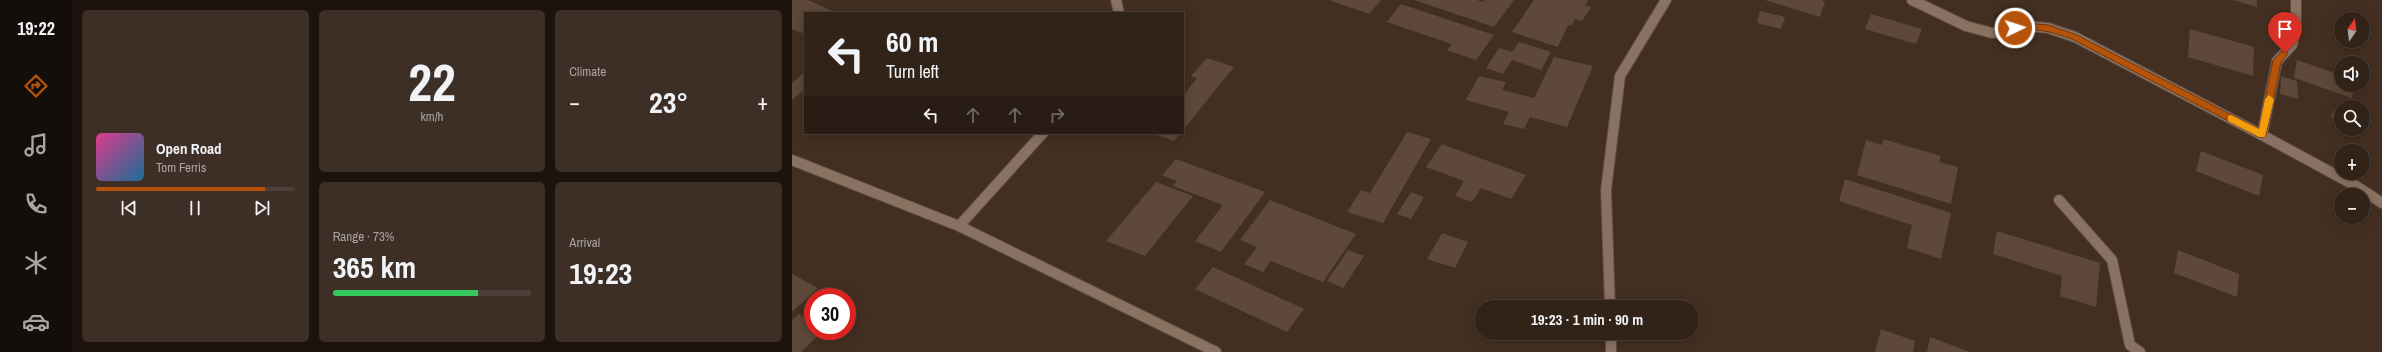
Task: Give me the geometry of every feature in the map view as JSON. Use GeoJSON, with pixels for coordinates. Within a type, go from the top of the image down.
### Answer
{"type":"FeatureCollection","features":[{"type":"Feature","properties":{"kind":"street"},"geometry":{"type":"LineString","coordinates":[[1116,0],[1119,12]]}},
{"type":"Feature","properties":{"kind":"street"},"geometry":{"type":"LineString","coordinates":[[1610,300],[1606,190],[1620,76],[1666,0]]}},
{"type":"Feature","properties":{"kind":"street"},"geometry":{"type":"LineString","coordinates":[[1912,0],[1966,26],[1992,33],[2026,26],[2048,28],[2074,37],[2262,135],[2356,186],[2382,204]]}},
{"type":"Feature","properties":{"kind":"street"},"geometry":{"type":"LineString","coordinates":[[2262,135],[2277,60],[2292,45],[2296,25],[2296,0]]}},
{"type":"Feature","properties":{"kind":"street"},"geometry":{"type":"LineString","coordinates":[[959,226],[1042,134]]}},
{"type":"Feature","properties":{"kind":"street"},"geometry":{"type":"LineString","coordinates":[[794,163],[959,226],[1216,352]]}},
{"type":"Feature","properties":{"kind":"street"},"geometry":{"type":"LineString","coordinates":[[2059,200],[2112,260],[2130,345],[2140,352]]}},
{"type":"Feature","properties":{"kind":"street"},"geometry":{"type":"LineString","coordinates":[[1611,340],[1612,352]]}},
{"type":"Feature","properties":{"kind":"building"},"geometry":{"type":"Polygon","coordinates":[[[792,0],[808,0],[835,12],[804,12],[804,34],[792,29],[792,0]]]}},
{"type":"Feature","properties":{"kind":"building"},"geometry":{"type":"Polygon","coordinates":[[[1329,0],[1381,0],[1369,14],[1329,0]]]}},
{"type":"Feature","properties":{"kind":"building"},"geometry":{"type":"Polygon","coordinates":[[[1414,0],[1477,0],[1483,2],[1485,0],[1514,0],[1494,27],[1414,0]]]}},
{"type":"Feature","properties":{"kind":"building"},"geometry":{"type":"Polygon","coordinates":[[[1534,0],[1588,0],[1585,5],[1591,7],[1582,21],[1575,19],[1571,26],[1568,25],[1558,47],[1512,32],[1534,0]]]}},
{"type":"Feature","properties":{"kind":"building"},"geometry":{"type":"Polygon","coordinates":[[[1765,0],[1821,0],[1825,1],[1820,17],[1765,0]]]}},
{"type":"Feature","properties":{"kind":"building"},"geometry":{"type":"Polygon","coordinates":[[[2233,0],[2257,0],[2257,7],[2233,0]]]}},
{"type":"Feature","properties":{"kind":"building"},"geometry":{"type":"Polygon","coordinates":[[[1401,4],[1494,35],[1476,60],[1447,50],[1452,44],[1387,22],[1401,4]]]}},
{"type":"Feature","properties":{"kind":"building"},"geometry":{"type":"Polygon","coordinates":[[[1760,11],[1785,17],[1781,29],[1757,23],[1760,11]]]}},
{"type":"Feature","properties":{"kind":"building"},"geometry":{"type":"Polygon","coordinates":[[[1871,14],[1922,29],[1916,44],[1865,29],[1871,14]]]}},
{"type":"Feature","properties":{"kind":"building"},"geometry":{"type":"Polygon","coordinates":[[[2190,29],[2254,47],[2253,76],[2188,57],[2190,29]]]}},
{"type":"Feature","properties":{"kind":"building"},"geometry":{"type":"Polygon","coordinates":[[[1519,42],[1551,52],[1541,70],[1512,60],[1503,74],[1486,68],[1499,48],[1512,52],[1519,42]]]}},
{"type":"Feature","properties":{"kind":"building"},"geometry":{"type":"Polygon","coordinates":[[[1554,57],[1593,66],[1567,127],[1530,117],[1524,129],[1503,124],[1509,112],[1466,100],[1479,76],[1506,82],[1502,90],[1534,98],[1554,57]]]}},
{"type":"Feature","properties":{"kind":"building"},"geometry":{"type":"Polygon","coordinates":[[[1207,58],[1234,67],[1184,129],[1184,95],[1197,78],[1191,76],[1207,58]]]}},
{"type":"Feature","properties":{"kind":"building"},"geometry":{"type":"Polygon","coordinates":[[[2297,60],[2334,73],[2334,92],[2294,78],[2297,60]]]}},
{"type":"Feature","properties":{"kind":"building"},"geometry":{"type":"Polygon","coordinates":[[[804,73],[804,90],[792,100],[792,83],[804,73]]]}},
{"type":"Feature","properties":{"kind":"building"},"geometry":{"type":"Polygon","coordinates":[[[2281,76],[2297,81],[2298,99],[2280,94],[2281,76]]]}},
{"type":"Feature","properties":{"kind":"building"},"geometry":{"type":"Polygon","coordinates":[[[2335,92],[2353,92],[2352,98],[2335,92]]]}},
{"type":"Feature","properties":{"kind":"building"},"geometry":{"type":"Polygon","coordinates":[[[2333,110],[2334,118],[2331,117],[2333,110]]]}},
{"type":"Feature","properties":{"kind":"building"},"geometry":{"type":"Polygon","coordinates":[[[1407,132],[1431,139],[1383,223],[1347,212],[1361,190],[1370,193],[1407,132]]]}},
{"type":"Feature","properties":{"kind":"building"},"geometry":{"type":"Polygon","coordinates":[[[1154,134],[1179,134],[1174,141],[1154,134]]]}},
{"type":"Feature","properties":{"kind":"building"},"geometry":{"type":"Polygon","coordinates":[[[1883,139],[1941,156],[1939,162],[1958,167],[1951,204],[1857,175],[1866,140],[1882,145],[1883,139]]]}},
{"type":"Feature","properties":{"kind":"building"},"geometry":{"type":"Polygon","coordinates":[[[1442,144],[1526,175],[1511,199],[1481,188],[1472,202],[1455,196],[1464,181],[1426,167],[1442,144]]]}},
{"type":"Feature","properties":{"kind":"building"},"geometry":{"type":"Polygon","coordinates":[[[2201,151],[2263,175],[2259,196],[2196,171],[2201,151]]]}},
{"type":"Feature","properties":{"kind":"building"},"geometry":{"type":"Polygon","coordinates":[[[1176,159],[1265,192],[1221,252],[1195,241],[1223,205],[1173,186],[1177,181],[1162,175],[1176,159]]]}},
{"type":"Feature","properties":{"kind":"building"},"geometry":{"type":"Polygon","coordinates":[[[1845,179],[1951,213],[1941,259],[1907,248],[1912,225],[1839,201],[1845,179]]]}},
{"type":"Feature","properties":{"kind":"building"},"geometry":{"type":"Polygon","coordinates":[[[1156,182],[1193,196],[1145,256],[1106,241],[1156,182]]]}},
{"type":"Feature","properties":{"kind":"building"},"geometry":{"type":"Polygon","coordinates":[[[1411,192],[1424,197],[1411,219],[1397,214],[1411,192]]]}},
{"type":"Feature","properties":{"kind":"building"},"geometry":{"type":"Polygon","coordinates":[[[1270,200],[1356,234],[1323,282],[1271,261],[1263,272],[1244,264],[1257,247],[1240,240],[1270,200]]]}},
{"type":"Feature","properties":{"kind":"building"},"geometry":{"type":"Polygon","coordinates":[[[1997,231],[2100,263],[2096,307],[2060,296],[2062,276],[1993,254],[1997,231]]]}},
{"type":"Feature","properties":{"kind":"building"},"geometry":{"type":"Polygon","coordinates":[[[1442,233],[1468,242],[1455,268],[1427,259],[1442,233]]]}},
{"type":"Feature","properties":{"kind":"building"},"geometry":{"type":"Polygon","coordinates":[[[1348,250],[1364,256],[1343,288],[1327,281],[1348,250]]]}},
{"type":"Feature","properties":{"kind":"building"},"geometry":{"type":"Polygon","coordinates":[[[2178,250],[2239,274],[2237,297],[2174,273],[2178,250]]]}},
{"type":"Feature","properties":{"kind":"building"},"geometry":{"type":"Polygon","coordinates":[[[1213,267],[1304,309],[1287,332],[1195,289],[1213,267]]]}},
{"type":"Feature","properties":{"kind":"building"},"geometry":{"type":"Polygon","coordinates":[[[792,274],[818,288],[804,288],[804,301],[792,312],[792,274]]]}},
{"type":"Feature","properties":{"kind":"building"},"geometry":{"type":"Polygon","coordinates":[[[799,314],[804,317],[804,340],[814,340],[801,352],[792,352],[792,320],[799,314]]]}},
{"type":"Feature","properties":{"kind":"building"},"geometry":{"type":"Polygon","coordinates":[[[1881,329],[1915,341],[1913,352],[1875,352],[1881,329]]]}},
{"type":"Feature","properties":{"kind":"building"},"geometry":{"type":"Polygon","coordinates":[[[1930,337],[1970,352],[1927,352],[1930,337]]]}},
{"type":"Feature","properties":{"kind":"slow traffic"},"geometry":{"type":"LineString","coordinates":[[2231,118],[2262,135],[2269,99]]}},
{"type":"Feature","properties":{"kind":"route"},"geometry":{"type":"LineString","coordinates":[[2015,28],[2026,26],[2048,28],[2074,37],[2262,135],[2277,60],[2285,53]]}}]}
